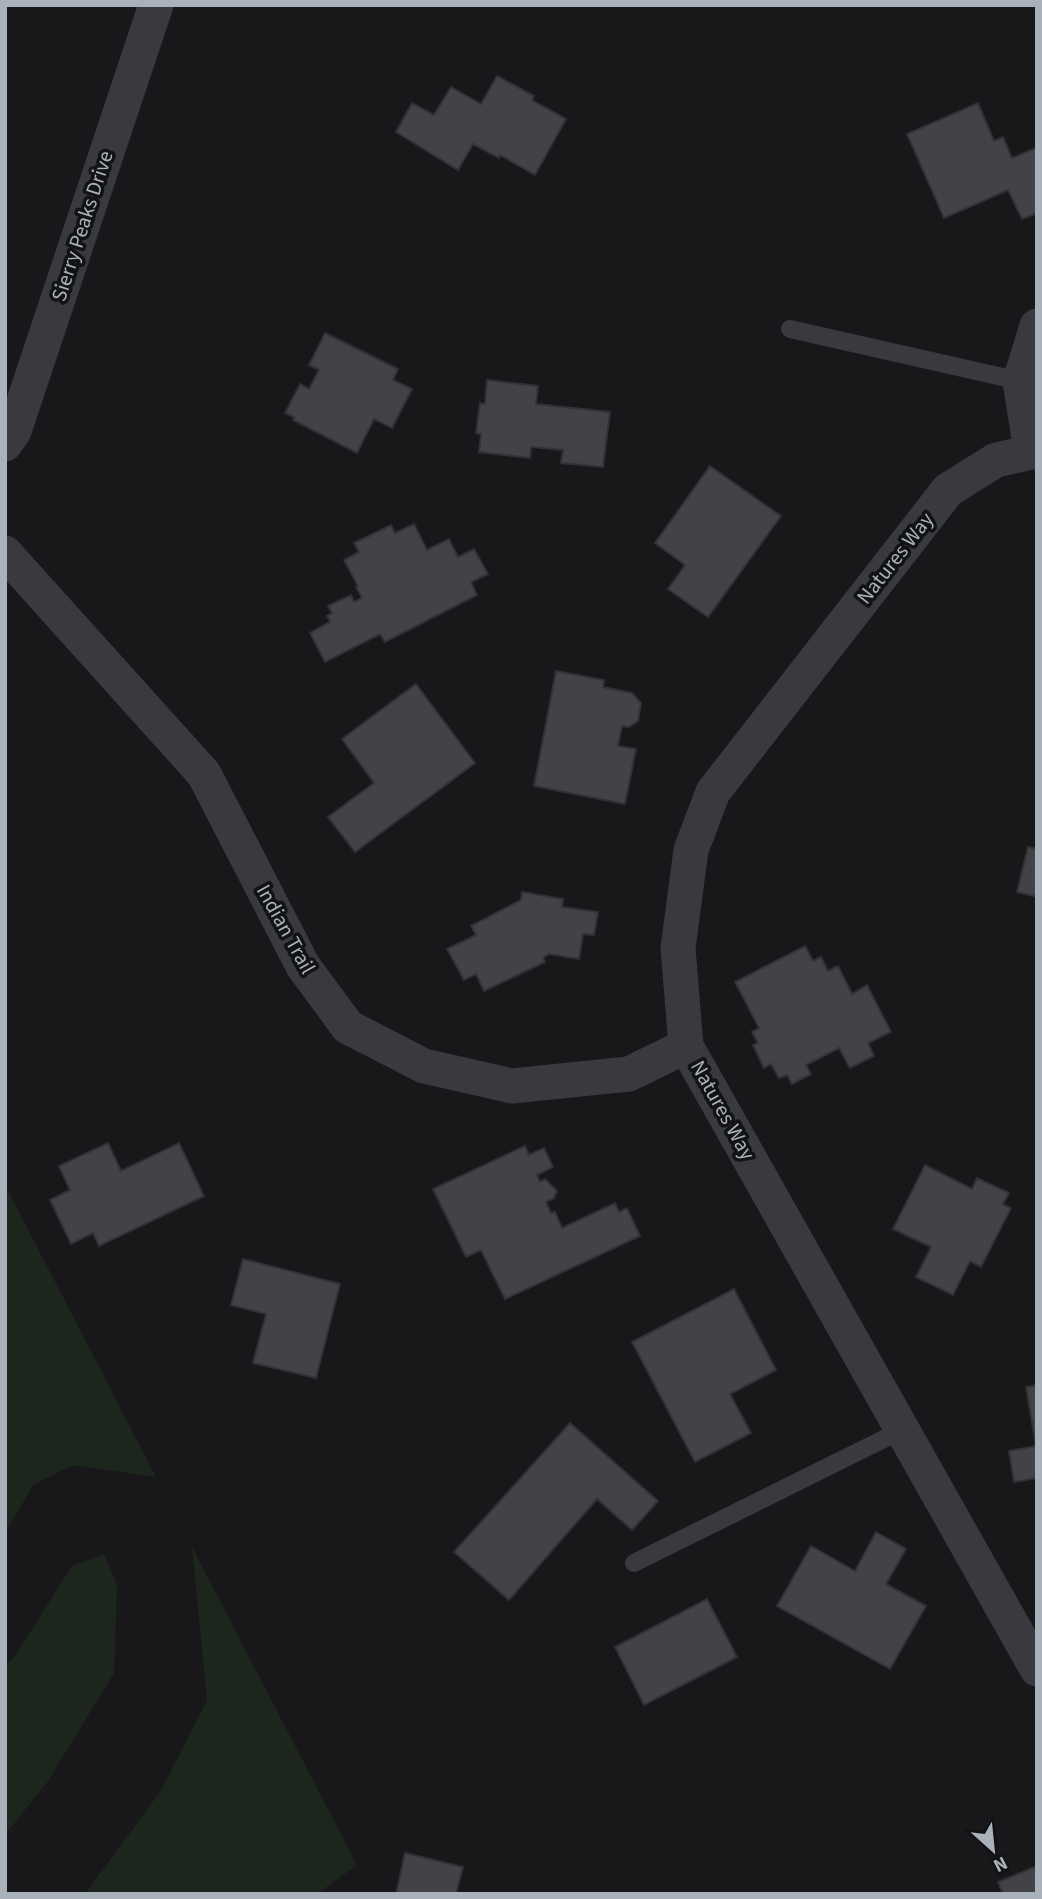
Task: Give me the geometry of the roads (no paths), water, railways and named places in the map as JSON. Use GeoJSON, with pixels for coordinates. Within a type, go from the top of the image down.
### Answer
{"type":"FeatureCollection","features":[{"type":"Feature","properties":{"kind":"street","name":"Sierry Peaks Drive"},"geometry":{"type":"LineString","coordinates":[[5,444],[13,431],[156,5]]}},
{"type":"Feature","properties":{"kind":"street"},"geometry":{"type":"LineString","coordinates":[[1034,451],[1020,381],[1037,326]]}},
{"type":"Feature","properties":{"kind":"street","name":"Natures Way"},"geometry":{"type":"LineString","coordinates":[[1034,451],[996,460],[948,490],[713,792],[691,850],[678,948],[687,1046],[1037,1669]]}},
{"type":"Feature","properties":{"kind":"street","name":"Indian Trail"},"geometry":{"type":"LineString","coordinates":[[5,553],[204,774],[303,965],[348,1027],[424,1066],[513,1086],[629,1074],[687,1046]]}},
{"type":"Feature","properties":{"kind":"lane"},"geometry":{"type":"LineString","coordinates":[[790,329],[1020,381]]}},
{"type":"Feature","properties":{"kind":"lane"},"geometry":{"type":"LineString","coordinates":[[634,1563],[902,1430]]}}]}
